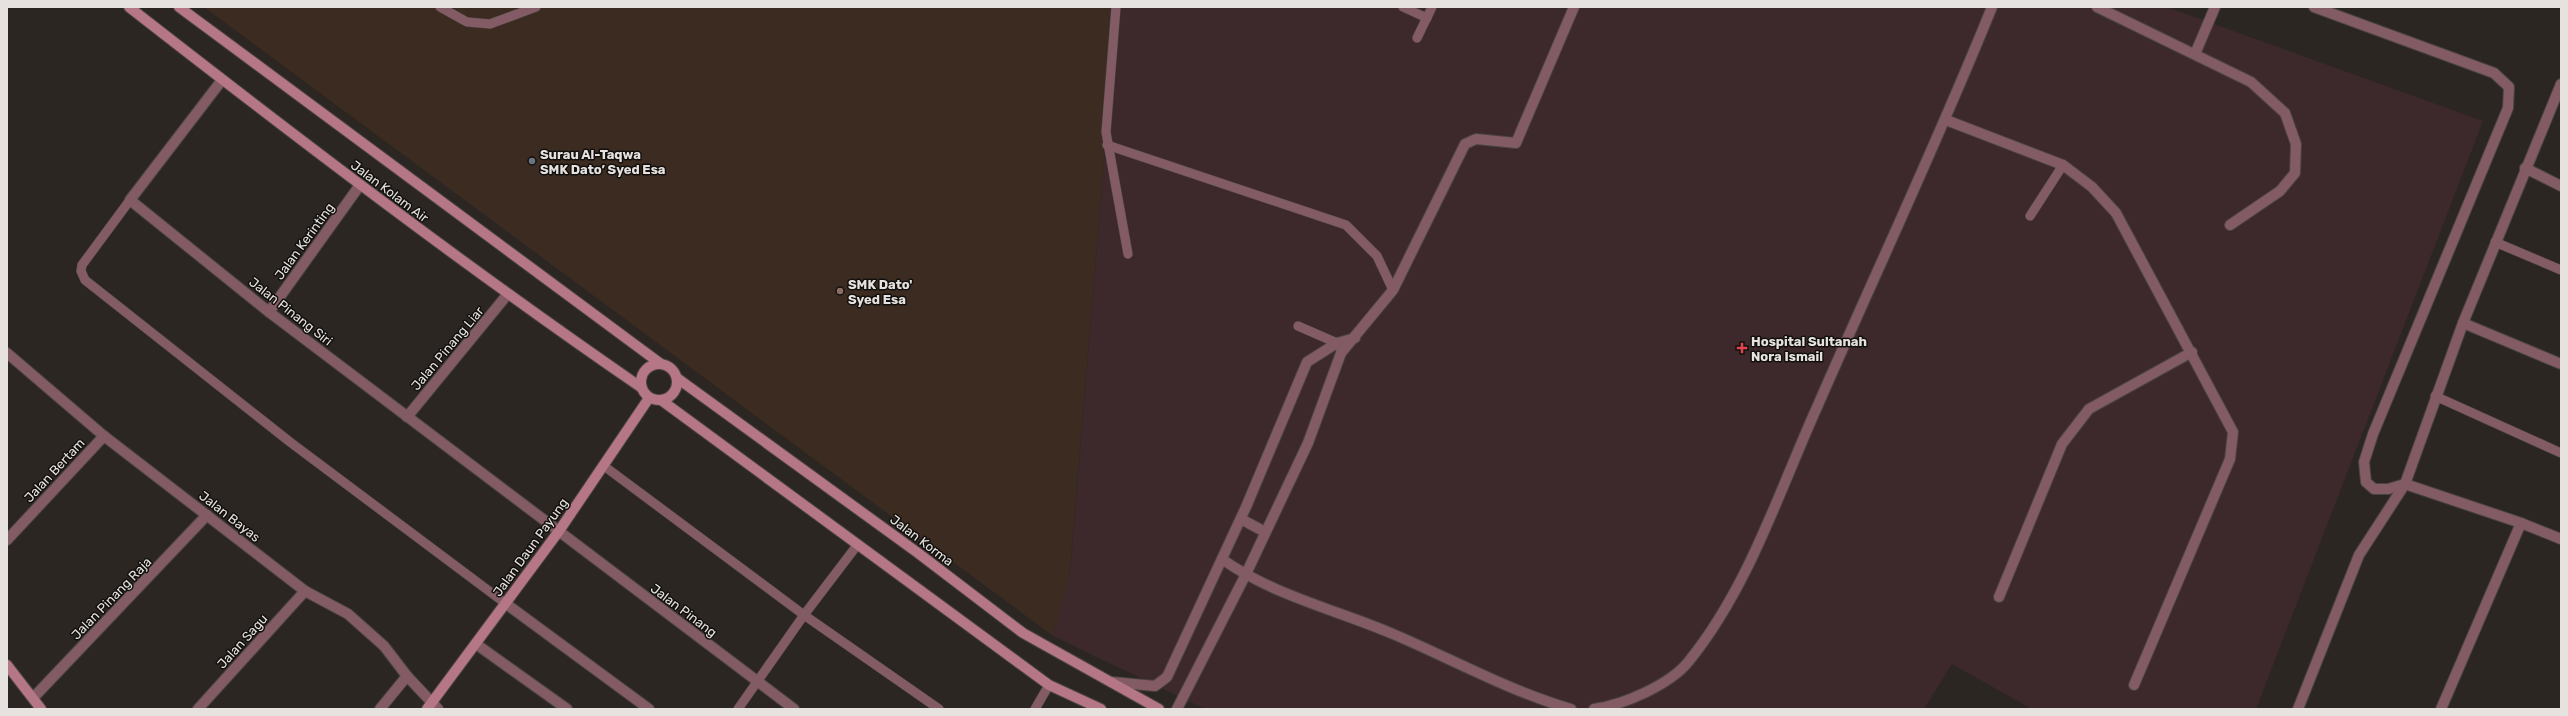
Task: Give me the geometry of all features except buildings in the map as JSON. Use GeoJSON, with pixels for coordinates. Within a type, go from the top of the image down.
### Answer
{"type":"FeatureCollection","features":[{"type":"Feature","properties":{"kind":"street","name":"Jalan Kolam Air"},"geometry":{"type":"LineString","coordinates":[[129,7],[222,80],[507,295],[642,388]]}},
{"type":"Feature","properties":{"kind":"street","name":"Jalan Kolam Air"},"geometry":{"type":"LineString","coordinates":[[179,7],[661,364]]}},
{"type":"Feature","properties":{"kind":"street"},"geometry":{"type":"LineString","coordinates":[[1177,709],[1245,576],[1308,443],[1341,353],[1355,338],[1393,290],[1465,144],[1476,138],[1516,143],[1574,7]]}},
{"type":"Feature","properties":{"kind":"street"},"geometry":{"type":"LineString","coordinates":[[1594,709],[1606,707],[1645,694],[1687,663],[1716,624],[1741,582],[1838,359],[1946,120],[1992,7]]}},
{"type":"Feature","properties":{"kind":"street"},"geometry":{"type":"LineString","coordinates":[[2097,7],[2251,82],[2285,113],[2296,144],[2295,173],[2280,191],[2230,225]]}},
{"type":"Feature","properties":{"kind":"street"},"geometry":{"type":"LineString","coordinates":[[2195,54],[2215,7]]}},
{"type":"Feature","properties":{"kind":"street"},"geometry":{"type":"LineString","coordinates":[[2314,7],[2494,73],[2509,87],[2508,108],[2367,449],[2364,468],[2366,482],[2374,489],[2388,489],[2405,484],[2521,523],[2561,539]]}},
{"type":"Feature","properties":{"kind":"street"},"geometry":{"type":"LineString","coordinates":[[130,200],[222,80]]}},
{"type":"Feature","properties":{"kind":"street"},"geometry":{"type":"LineString","coordinates":[[2298,709],[2359,555],[2405,484],[2435,396],[2463,323],[2525,168],[2561,84]]}},
{"type":"Feature","properties":{"kind":"street"},"geometry":{"type":"LineString","coordinates":[[1946,120],[2063,166],[2092,187],[2116,213],[2192,352],[2233,432],[2230,459],[2134,685]]}},
{"type":"Feature","properties":{"kind":"street"},"geometry":{"type":"LineString","coordinates":[[2525,168],[2561,186]]}},
{"type":"Feature","properties":{"kind":"street","name":"Jalan Kerinting"},"geometry":{"type":"LineString","coordinates":[[269,312],[360,185]]}},
{"type":"Feature","properties":{"kind":"street","name":"Jalan Pinang Siri"},"geometry":{"type":"LineString","coordinates":[[130,200],[269,312],[406,417],[559,531]]}},
{"type":"Feature","properties":{"kind":"street","name":"Jalan Pinang Liar"},"geometry":{"type":"LineString","coordinates":[[406,417],[507,295]]}},
{"type":"Feature","properties":{"kind":"street"},"geometry":{"type":"LineString","coordinates":[[2463,323],[2561,364]]}},
{"type":"Feature","properties":{"kind":"street"},"geometry":{"type":"LineString","coordinates":[[1112,682],[1155,686],[1167,677],[1241,519],[1307,362],[1337,343],[1355,338]]}},
{"type":"Feature","properties":{"kind":"street"},"geometry":{"type":"LineString","coordinates":[[1999,597],[2062,444],[2089,409],[2192,352]]}},
{"type":"Feature","properties":{"kind":"street","name":"Jalan Bayas"},"geometry":{"type":"LineString","coordinates":[[7,353],[104,436],[305,591],[348,614],[384,646],[432,707]]}},
{"type":"Feature","properties":{"kind":"street"},"geometry":{"type":"LineString","coordinates":[[661,364],[671,369],[677,378],[676,390],[667,399],[661,400],[649,398],[642,388],[641,382],[645,370],[661,364]]}},
{"type":"Feature","properties":{"kind":"street","name":"Jalan Korma"},"geometry":{"type":"LineString","coordinates":[[677,378],[918,553],[1023,633],[1159,709]]}},
{"type":"Feature","properties":{"kind":"street","name":"Jalan Daun Payung"},"geometry":{"type":"LineString","coordinates":[[432,707],[505,603],[559,531],[649,398]]}},
{"type":"Feature","properties":{"kind":"street"},"geometry":{"type":"LineString","coordinates":[[661,400],[1049,685],[1101,709]]}},
{"type":"Feature","properties":{"kind":"street","name":"Jalan Bertam"},"geometry":{"type":"LineString","coordinates":[[7,540],[104,436]]}},
{"type":"Feature","properties":{"kind":"street","name":"Jalan Pinang Raja"},"geometry":{"type":"LineString","coordinates":[[33,698],[207,515]]}},
{"type":"Feature","properties":{"kind":"street"},"geometry":{"type":"LineString","coordinates":[[1241,519],[1265,532]]}},
{"type":"Feature","properties":{"kind":"street"},"geometry":{"type":"LineString","coordinates":[[2441,709],[2521,523]]}},
{"type":"Feature","properties":{"kind":"street","name":"Jalan Pinang"},"geometry":{"type":"LineString","coordinates":[[559,531],[794,709]]}},
{"type":"Feature","properties":{"kind":"street"},"geometry":{"type":"LineString","coordinates":[[1222,559],[1245,576],[1393,634],[1521,692],[1572,709]]}},
{"type":"Feature","properties":{"kind":"street","name":"Jalan Sagu"},"geometry":{"type":"LineString","coordinates":[[198,709],[305,591]]}},
{"type":"Feature","properties":{"kind":"street"},"geometry":{"type":"LineString","coordinates":[[505,603],[649,709]]}},
{"type":"Feature","properties":{"kind":"street"},"geometry":{"type":"LineString","coordinates":[[476,644],[567,709]]}},
{"type":"Feature","properties":{"kind":"street"},"geometry":{"type":"LineString","coordinates":[[7,665],[42,709]]}},
{"type":"Feature","properties":{"kind":"street"},"geometry":{"type":"LineString","coordinates":[[380,709],[407,676]]}},
{"type":"Feature","properties":{"kind":"lane"},"geometry":{"type":"LineString","coordinates":[[440,7],[467,22],[490,24],[536,7]]}},
{"type":"Feature","properties":{"kind":"lane"},"geometry":{"type":"LineString","coordinates":[[1116,7],[1107,145],[1128,254]]}},
{"type":"Feature","properties":{"kind":"lane"},"geometry":{"type":"LineString","coordinates":[[1403,7],[1427,18]]}},
{"type":"Feature","properties":{"kind":"lane"},"geometry":{"type":"LineString","coordinates":[[1417,38],[1432,7]]}},
{"type":"Feature","properties":{"kind":"lane"},"geometry":{"type":"LineString","coordinates":[[1107,145],[1346,225],[1377,256],[1393,290]]}},
{"type":"Feature","properties":{"kind":"lane"},"geometry":{"type":"LineString","coordinates":[[2030,216],[2063,166]]}},
{"type":"Feature","properties":{"kind":"lane"},"geometry":{"type":"LineString","coordinates":[[130,200],[82,265],[81,271],[85,280],[290,442],[505,603]]}},
{"type":"Feature","properties":{"kind":"lane"},"geometry":{"type":"LineString","coordinates":[[2495,242],[2561,270]]}},
{"type":"Feature","properties":{"kind":"lane"},"geometry":{"type":"LineString","coordinates":[[1298,326],[1337,343],[1341,353]]}},
{"type":"Feature","properties":{"kind":"lane"},"geometry":{"type":"LineString","coordinates":[[2435,396],[2561,453]]}},
{"type":"Feature","properties":{"kind":"lane"},"geometry":{"type":"LineString","coordinates":[[604,466],[804,615],[939,709]]}},
{"type":"Feature","properties":{"kind":"lane"},"geometry":{"type":"LineString","coordinates":[[738,709],[804,615],[858,544]]}},
{"type":"Feature","properties":{"kind":"lane"},"geometry":{"type":"LineString","coordinates":[[1035,709],[1049,685]]}},
{"type":"Feature","properties":{"kind":"shaded area","name":"SMK Dato' Syed Esa"},"geometry":{"type":"Polygon","coordinates":[[[204,7],[1117,7],[1069,582],[1053,636],[204,7]]]}},
{"type":"Feature","properties":{"kind":"shaded area","name":"Hospital Sultanah Nora Ismail"},"geometry":{"type":"Polygon","coordinates":[[[1117,7],[2167,7],[2483,121],[2256,709],[2032,709],[1952,664],[1924,709],[1205,709],[1053,636],[1070,575],[1117,7]]]}},
{"type":"Feature","properties":{"kind":"place","name":"Surau Al-Taqwa SMK Dato’ Syed Esa"},"geometry":{"type":"Point","coordinates":[532,161]}},
{"type":"Feature","properties":{"kind":"place","name":"SMK Dato' Syed Esa"},"geometry":{"type":"Point","coordinates":[840,291]}},
{"type":"Feature","properties":{"kind":"place","name":"Hospital Sultanah Nora Ismail"},"geometry":{"type":"Point","coordinates":[1742,348]}}]}
